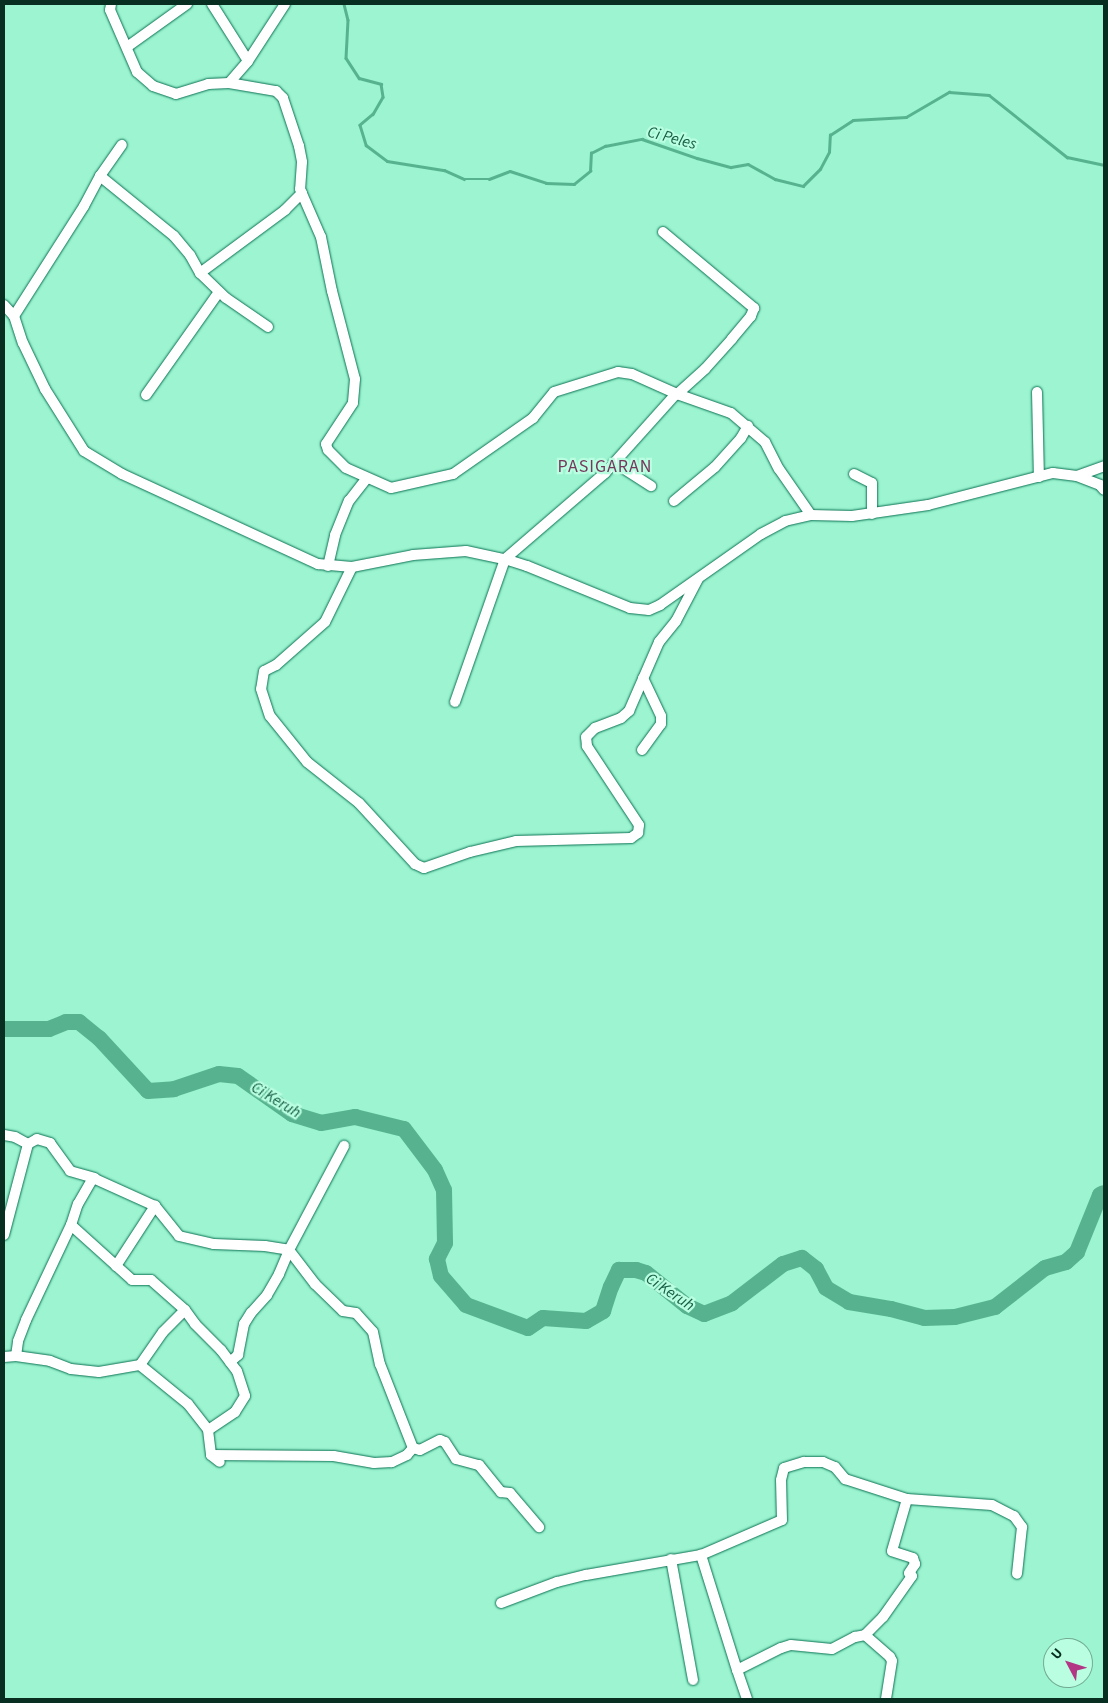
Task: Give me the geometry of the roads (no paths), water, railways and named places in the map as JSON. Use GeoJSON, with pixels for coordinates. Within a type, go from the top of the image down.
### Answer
{"type":"FeatureCollection","features":[{"type":"Feature","properties":{"kind":"street"},"geometry":{"type":"LineString","coordinates":[[111,4],[110,10],[137,72],[153,86],[176,94],[208,84],[229,83],[276,92],[283,98],[299,146],[302,162],[302,193],[315,219],[321,237],[332,291],[355,379],[353,403],[344,419],[327,441],[326,448],[346,468],[366,478],[398,489],[453,474],[533,418],[554,392],[618,372],[632,374],[676,394],[731,414],[748,426],[765,442],[780,469],[811,516]]}},
{"type":"Feature","properties":{"kind":"street"},"geometry":{"type":"LineString","coordinates":[[127,47],[187,4]]}},
{"type":"Feature","properties":{"kind":"street"},"geometry":{"type":"LineString","coordinates":[[212,4],[248,61]]}},
{"type":"Feature","properties":{"kind":"street"},"geometry":{"type":"LineString","coordinates":[[229,83],[248,61],[285,4]]}},
{"type":"Feature","properties":{"kind":"street"},"geometry":{"type":"LineString","coordinates":[[14,316],[84,206],[100,176],[122,145]]}},
{"type":"Feature","properties":{"kind":"street"},"geometry":{"type":"LineString","coordinates":[[100,176],[174,236],[190,255],[200,273],[219,292],[268,326]]}},
{"type":"Feature","properties":{"kind":"street"},"geometry":{"type":"LineString","coordinates":[[200,273],[285,210],[302,193]]}},
{"type":"Feature","properties":{"kind":"street"},"geometry":{"type":"LineString","coordinates":[[455,702],[505,559],[557,516],[615,462],[676,394],[706,369],[751,316],[754,308],[663,232]]}},
{"type":"Feature","properties":{"kind":"street"},"geometry":{"type":"LineString","coordinates":[[146,395],[219,292]]}},
{"type":"Feature","properties":{"kind":"street"},"geometry":{"type":"LineString","coordinates":[[4,305],[14,316],[23,343],[45,389],[84,451],[122,474],[221,521],[318,564],[328,566],[352,567],[413,555],[456,550],[505,559],[639,610],[649,610],[660,605],[772,527],[785,521],[811,516],[872,514],[928,505],[1058,472],[1077,476],[1100,485],[1104,490]]}},
{"type":"Feature","properties":{"kind":"street"},"geometry":{"type":"LineString","coordinates":[[1037,392],[1039,477]]}},
{"type":"Feature","properties":{"kind":"street"},"geometry":{"type":"LineString","coordinates":[[674,501],[715,468],[741,438],[748,426]]}},
{"type":"Feature","properties":{"kind":"street"},"geometry":{"type":"LineString","coordinates":[[615,462],[651,486]]}},
{"type":"Feature","properties":{"kind":"street"},"geometry":{"type":"LineString","coordinates":[[1077,476],[1104,466]]}},
{"type":"Feature","properties":{"kind":"street"},"geometry":{"type":"LineString","coordinates":[[854,474],[870,481],[874,486],[872,514]]}},
{"type":"Feature","properties":{"kind":"street"},"geometry":{"type":"LineString","coordinates":[[328,566],[335,535],[350,501],[366,478]]}},
{"type":"Feature","properties":{"kind":"street"},"geometry":{"type":"LineString","coordinates":[[352,567],[325,622],[276,665],[264,671],[261,688],[270,716],[301,756],[313,768],[359,803],[420,867],[430,867],[465,854],[516,841],[635,836],[640,829],[638,824],[611,785],[586,741],[591,730],[625,715],[659,642],[676,621],[699,578]]}},
{"type":"Feature","properties":{"kind":"street"},"geometry":{"type":"LineString","coordinates":[[642,750],[661,724],[661,716],[643,678]]}},
{"type":"Feature","properties":{"kind":"street"},"geometry":{"type":"LineString","coordinates":[[4,1136],[15,1137],[28,1144]]}},
{"type":"Feature","properties":{"kind":"street"},"geometry":{"type":"LineString","coordinates":[[4,1235],[28,1144],[36,1139],[50,1143],[70,1171],[95,1178],[155,1206],[179,1236],[190,1240],[237,1246],[265,1246],[289,1250],[322,1291],[343,1311],[356,1313],[373,1332],[380,1364],[413,1448]]}},
{"type":"Feature","properties":{"kind":"street"},"geometry":{"type":"LineString","coordinates":[[230,1362],[238,1354],[244,1324],[267,1295],[279,1274],[289,1250],[344,1146]]}},
{"type":"Feature","properties":{"kind":"street"},"geometry":{"type":"LineString","coordinates":[[16,1356],[18,1341],[26,1320],[71,1225],[78,1204],[92,1179],[95,1178]]}},
{"type":"Feature","properties":{"kind":"street"},"geometry":{"type":"LineString","coordinates":[[116,1266],[155,1206]]}},
{"type":"Feature","properties":{"kind":"street"},"geometry":{"type":"LineString","coordinates":[[71,1225],[132,1280],[151,1280],[185,1310],[237,1371],[245,1396],[235,1412],[208,1430]]}},
{"type":"Feature","properties":{"kind":"street"},"geometry":{"type":"LineString","coordinates":[[4,1357],[16,1356],[50,1361],[71,1369],[98,1372],[140,1365],[163,1332],[185,1310]]}},
{"type":"Feature","properties":{"kind":"street"},"geometry":{"type":"LineString","coordinates":[[140,1365],[188,1404],[208,1430],[211,1455],[220,1462]]}},
{"type":"Feature","properties":{"kind":"street"},"geometry":{"type":"LineString","coordinates":[[413,1448],[420,1450],[440,1440],[445,1442],[456,1459],[478,1464],[502,1492],[510,1493],[538,1527]]}},
{"type":"Feature","properties":{"kind":"street"},"geometry":{"type":"LineString","coordinates":[[211,1455],[334,1456],[374,1463],[392,1462],[407,1455],[413,1448]]}},
{"type":"Feature","properties":{"kind":"street"},"geometry":{"type":"LineString","coordinates":[[502,1603],[577,1577],[701,1555],[782,1520],[781,1480],[784,1468],[804,1462],[823,1462],[835,1467],[845,1478],[907,1499],[992,1505],[1014,1516],[1022,1527],[1017,1574]]}},
{"type":"Feature","properties":{"kind":"street"},"geometry":{"type":"LineString","coordinates":[[737,1670],[781,1648],[791,1646],[832,1649],[855,1637],[865,1635],[883,1617],[912,1576],[908,1573],[915,1564],[913,1558],[892,1552],[907,1499]]}},
{"type":"Feature","properties":{"kind":"street"},"geometry":{"type":"LineString","coordinates":[[701,1555],[747,1699]]}},
{"type":"Feature","properties":{"kind":"street"},"geometry":{"type":"LineString","coordinates":[[670,1559],[693,1680]]}},
{"type":"Feature","properties":{"kind":"street"},"geometry":{"type":"LineString","coordinates":[[865,1635],[890,1657],[892,1662],[886,1699]]}},
{"type":"Feature","properties":{"kind":"waterway","name":"Ci Peles"},"geometry":{"type":"LineString","coordinates":[[344,4],[348,20],[346,58],[359,78],[381,84],[383,97],[373,114],[360,125],[366,145],[387,161],[444,170],[464,179],[489,179],[510,171],[546,183],[574,184],[590,171],[591,153],[605,146],[642,139],[697,158],[731,167],[748,164],[775,179],[803,186],[820,169],[829,152],[830,135],[853,120],[906,117],[949,92],[989,95],[1067,157],[1104,165]]}},
{"type":"Feature","properties":{"kind":"waterway","name":"Ci Keruh"},"geometry":{"type":"LineString","coordinates":[[4,1029],[49,1029],[66,1022],[79,1022],[99,1038],[148,1091],[174,1089],[219,1074],[238,1076],[292,1114],[321,1123],[355,1117],[404,1129],[435,1170],[444,1190],[445,1243],[437,1259],[441,1276],[466,1305],[528,1328],[543,1318],[586,1321],[603,1311],[619,1270],[636,1270],[646,1273],[687,1306],[704,1314],[732,1303],[783,1264],[802,1258],[816,1269],[826,1288],[849,1302],[891,1309],[924,1318],[955,1317],[995,1307],[1045,1268],[1066,1262],[1077,1252],[1100,1195],[1104,1193]]}},
{"type":"Feature","properties":{"kind":"district","name":"PASIGARAN"},"geometry":{"type":"Point","coordinates":[605,467]}}]}
